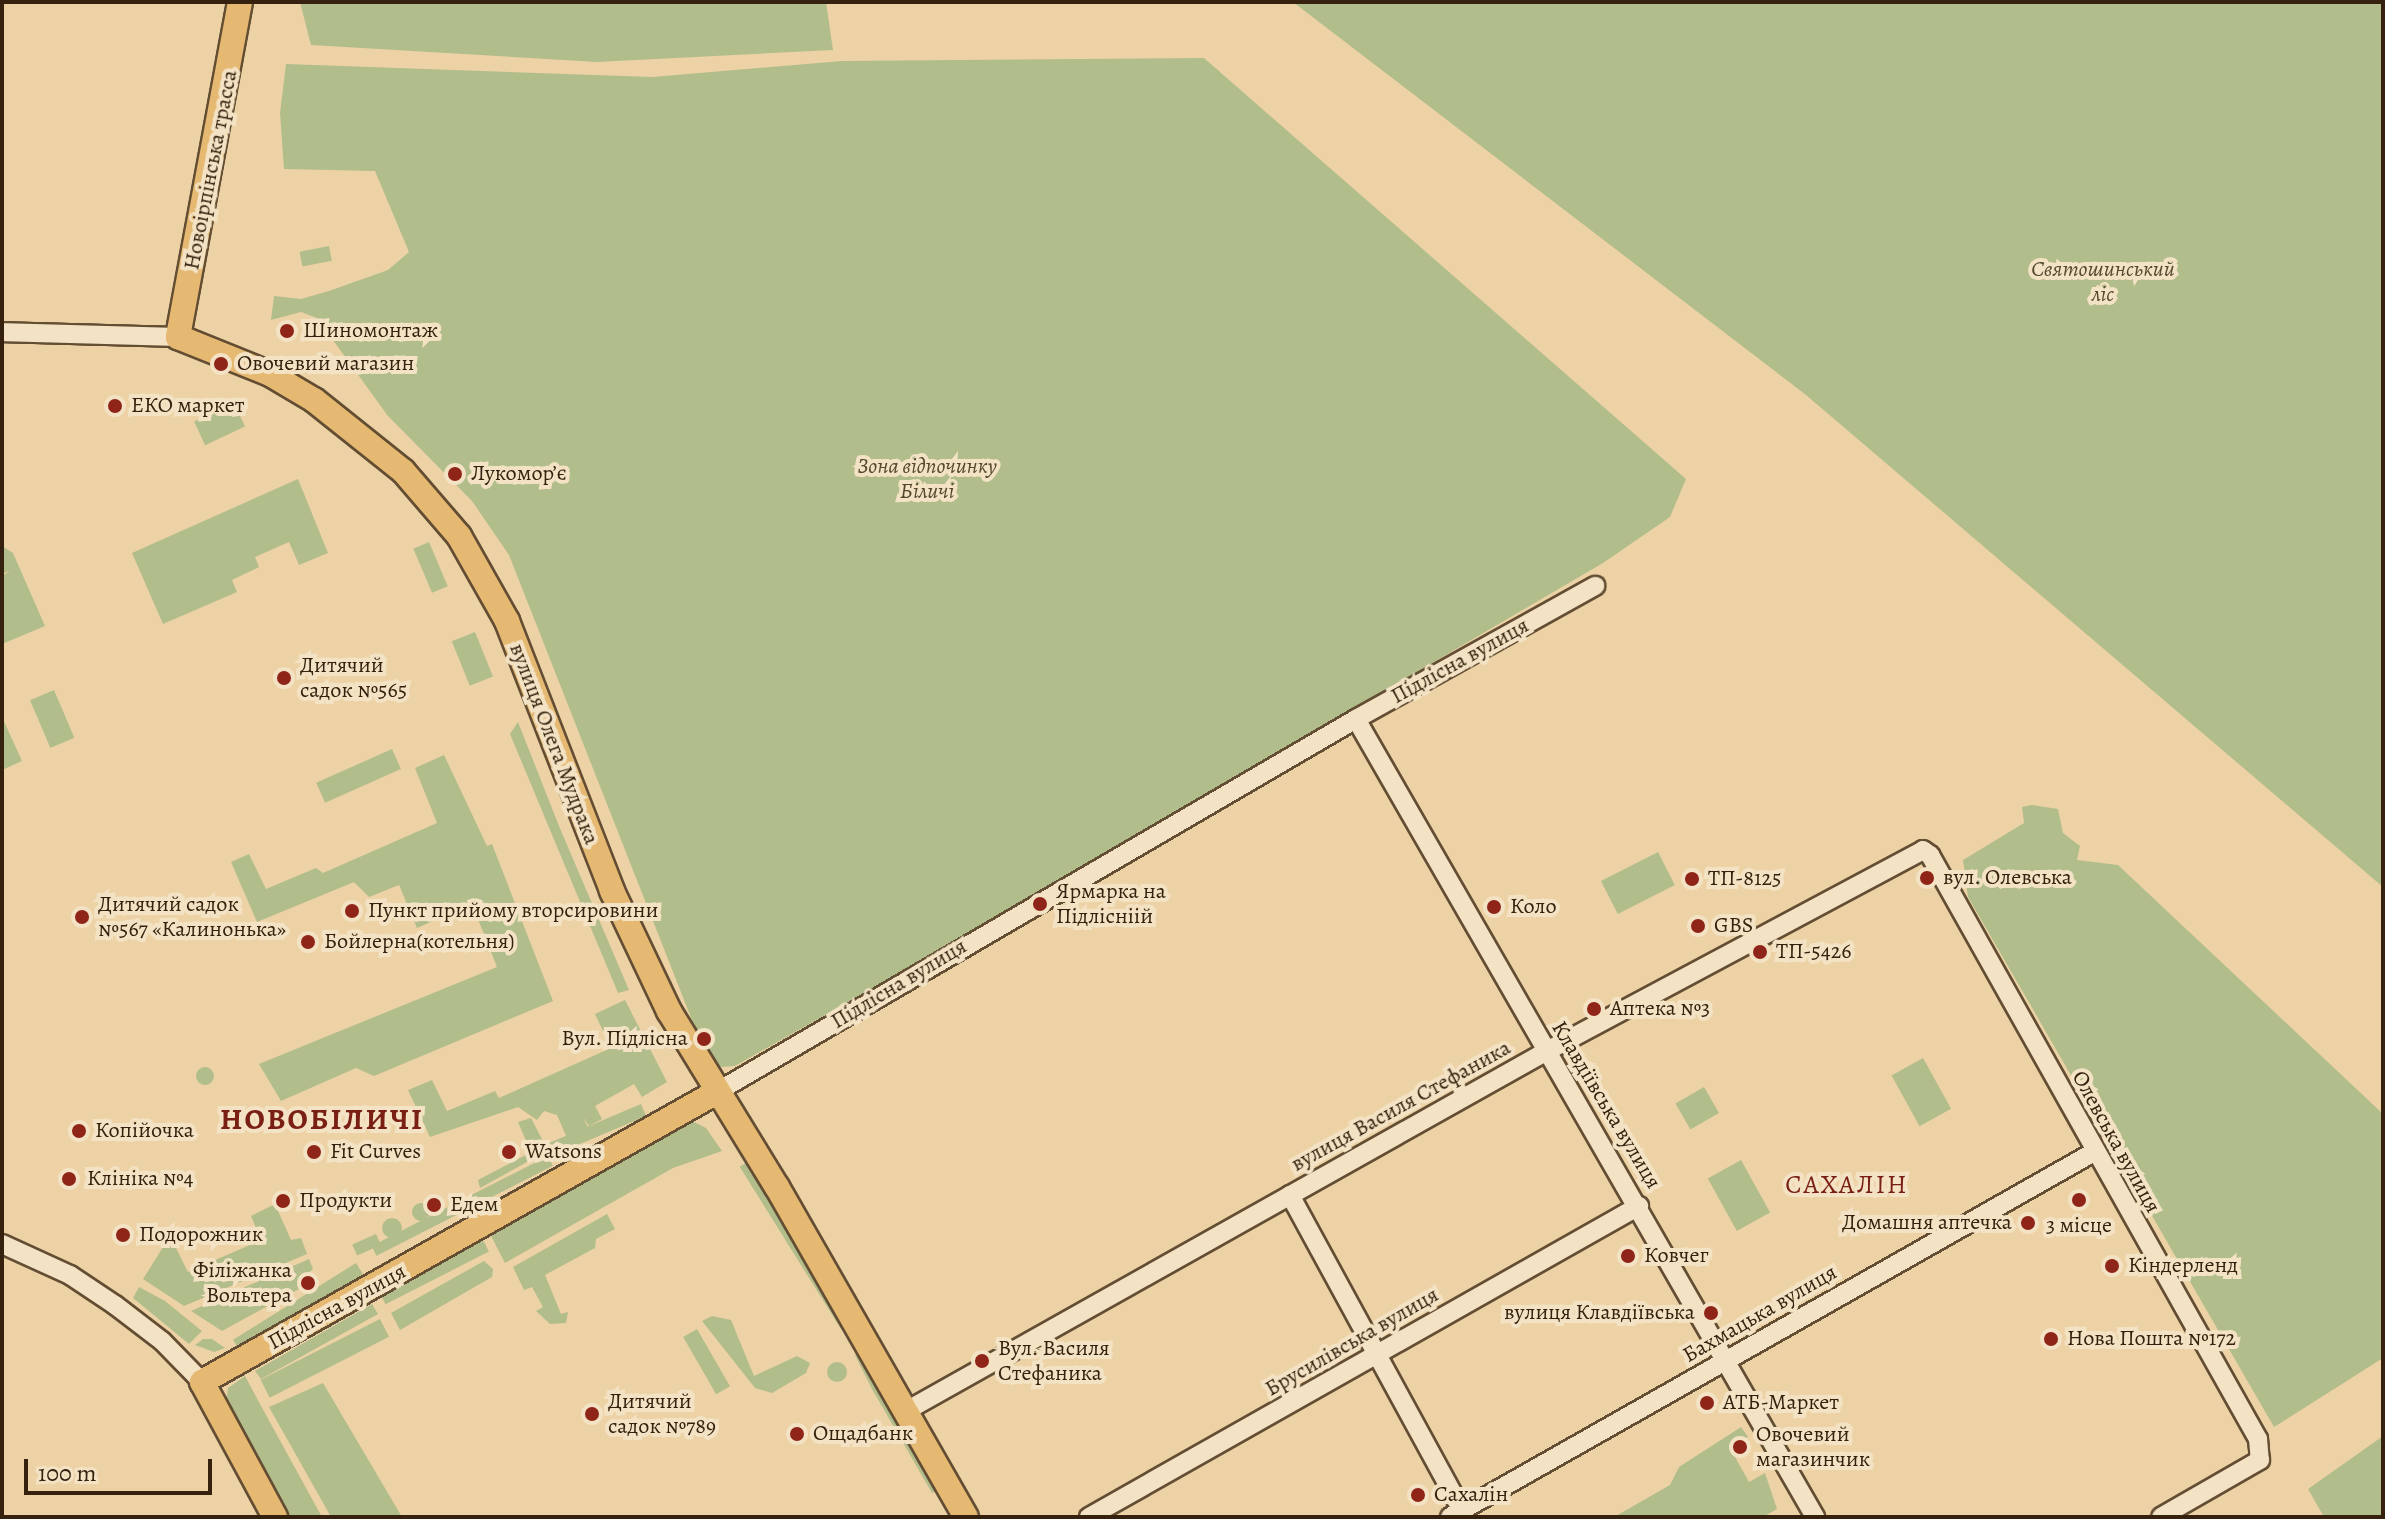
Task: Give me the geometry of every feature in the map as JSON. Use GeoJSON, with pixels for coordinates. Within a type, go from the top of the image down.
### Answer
{"type":"FeatureCollection","features":[{"type":"Feature","properties":{"kind":"main road","name":"Новоірпінська трасса"},"geometry":{"type":"LineString","coordinates":[[178,337],[240,2]]}},
{"type":"Feature","properties":{"kind":"main road","name":"вулиця Олега Мудрака"},"geometry":{"type":"LineString","coordinates":[[178,337],[270,374],[314,400],[403,471],[459,536],[507,621],[612,891],[715,1093],[777,1187],[966,1517]]}},
{"type":"Feature","properties":{"kind":"main road","name":"Підлісна вулиця"},"geometry":{"type":"LineString","coordinates":[[202,1382],[715,1093]]}},
{"type":"Feature","properties":{"kind":"main road"},"geometry":{"type":"LineString","coordinates":[[202,1382],[275,1517]]}},
{"type":"Feature","properties":{"kind":"street","name":"вулиця Олега Мудрака"},"geometry":{"type":"LineString","coordinates":[[2,332],[178,337]]}},
{"type":"Feature","properties":{"kind":"street","name":"Підлісна вулиця"},"geometry":{"type":"LineString","coordinates":[[715,1093],[1356,719],[1595,586]]}},
{"type":"Feature","properties":{"kind":"street","name":"Клавдіївська вулиця"},"geometry":{"type":"LineString","coordinates":[[1356,719],[1639,1206],[1815,1517]]}},
{"type":"Feature","properties":{"kind":"street","name":"вулиця Василя Стефаника"},"geometry":{"type":"LineString","coordinates":[[906,1411],[1547,1051],[1923,850]]}},
{"type":"Feature","properties":{"kind":"street","name":"Олевська вулиця"},"geometry":{"type":"LineString","coordinates":[[1923,850],[1930,855],[2094,1152],[2258,1439],[2260,1460],[2161,1517]]}},
{"type":"Feature","properties":{"kind":"street","name":"Бахмацька вулиця"},"geometry":{"type":"LineString","coordinates":[[1456,1513],[2094,1152]]}},
{"type":"Feature","properties":{"kind":"street"},"geometry":{"type":"LineString","coordinates":[[1290,1195],[1456,1513]]}},
{"type":"Feature","properties":{"kind":"street","name":"Брусилівська вулиця"},"geometry":{"type":"LineString","coordinates":[[1089,1517],[1377,1357],[1639,1206]]}},
{"type":"Feature","properties":{"kind":"street"},"geometry":{"type":"LineString","coordinates":[[2,1244],[70,1275],[115,1305],[162,1341],[202,1382]]}},
{"type":"Feature","properties":{"kind":"green space"},"geometry":{"type":"Polygon","coordinates":[[[300,2],[826,2],[833,50],[597,62],[311,45],[300,2]]]}},
{"type":"Feature","properties":{"kind":"green space","name":"Святошинський ліс"},"geometry":{"type":"Polygon","coordinates":[[[1293,2],[2383,2],[2383,887],[1806,395],[1293,2]]]}},
{"type":"Feature","properties":{"kind":"green space","name":"Зона відпочинку Біличі"},"geometry":{"type":"Polygon","coordinates":[[[1204,58],[1686,479],[1670,517],[1603,563],[988,923],[735,1066],[720,1067],[701,1043],[509,555],[472,501],[388,416],[317,318],[301,312],[271,320],[274,296],[301,299],[329,291],[388,270],[409,252],[375,171],[284,169],[280,113],[286,64],[652,77],[842,61],[1204,58]]]}},
{"type":"Feature","properties":{"kind":"green space"},"geometry":{"type":"Polygon","coordinates":[[[329,246],[332,261],[302,266],[300,252],[329,246]]]}},
{"type":"Feature","properties":{"kind":"green space"},"geometry":{"type":"Polygon","coordinates":[[[234,403],[245,427],[205,445],[194,422],[234,403]]]}},
{"type":"Feature","properties":{"kind":"green space"},"geometry":{"type":"Polygon","coordinates":[[[298,479],[328,553],[299,565],[289,542],[255,557],[259,567],[232,580],[237,592],[163,624],[132,553],[298,479]]]}},
{"type":"Feature","properties":{"kind":"green space"},"geometry":{"type":"Polygon","coordinates":[[[429,542],[448,586],[432,593],[413,549],[429,542]]]}},
{"type":"Feature","properties":{"kind":"green space"},"geometry":{"type":"Polygon","coordinates":[[[2,546],[13,553],[45,626],[2,644],[2,576],[10,571],[2,574],[2,546]]]}},
{"type":"Feature","properties":{"kind":"green space"},"geometry":{"type":"Polygon","coordinates":[[[475,632],[493,677],[470,686],[452,641],[475,632]]]}},
{"type":"Feature","properties":{"kind":"green space"},"geometry":{"type":"Polygon","coordinates":[[[54,690],[74,738],[50,748],[30,700],[54,690]]]}},
{"type":"Feature","properties":{"kind":"green space"},"geometry":{"type":"Polygon","coordinates":[[[2,717],[22,761],[2,770],[2,717]]]}},
{"type":"Feature","properties":{"kind":"green space"},"geometry":{"type":"Polygon","coordinates":[[[518,722],[629,990],[618,993],[510,734],[518,722]]]}},
{"type":"Feature","properties":{"kind":"green space"},"geometry":{"type":"Polygon","coordinates":[[[392,749],[401,769],[325,803],[316,783],[392,749]]]}},
{"type":"Feature","properties":{"kind":"green space"},"geometry":{"type":"Polygon","coordinates":[[[444,755],[487,846],[492,844],[553,1001],[374,1076],[356,1068],[281,1101],[259,1064],[497,967],[472,904],[417,928],[399,885],[369,897],[354,882],[257,922],[231,862],[249,854],[266,889],[316,868],[323,873],[437,823],[415,768],[444,755]]]}},
{"type":"Feature","properties":{"kind":"green space"},"geometry":{"type":"Polygon","coordinates":[[[2032,805],[2058,809],[2063,833],[2080,846],[2077,860],[2118,865],[2383,1114],[2383,1358],[2274,1427],[1968,897],[1963,860],[2024,823],[2022,807],[2032,805]]]}},
{"type":"Feature","properties":{"kind":"green space"},"geometry":{"type":"Polygon","coordinates":[[[1658,852],[1675,885],[1618,914],[1601,881],[1658,852]]]}},
{"type":"Feature","properties":{"kind":"green space"},"geometry":{"type":"Polygon","coordinates":[[[625,1000],[667,1082],[642,1097],[634,1084],[595,1106],[602,1119],[589,1126],[583,1117],[588,1127],[567,1138],[557,1115],[544,1111],[537,1120],[518,1107],[430,1137],[408,1090],[432,1080],[447,1111],[495,1091],[499,1098],[611,1048],[595,1014],[625,1000]]]}},
{"type":"Feature","properties":{"kind":"green space"},"geometry":{"type":"Polygon","coordinates":[[[1923,1058],[1951,1109],[1920,1126],[1892,1075],[1923,1058]]]}},
{"type":"Feature","properties":{"kind":"green space"},"geometry":{"type":"Polygon","coordinates":[[[201,1067],[209,1067],[214,1076],[212,1083],[201,1085],[196,1080],[196,1072],[201,1067]]]}},
{"type":"Feature","properties":{"kind":"green space"},"geometry":{"type":"Polygon","coordinates":[[[1704,1087],[1719,1113],[1690,1129],[1675,1104],[1704,1087]]]}},
{"type":"Feature","properties":{"kind":"green space"},"geometry":{"type":"Polygon","coordinates":[[[641,1104],[646,1116],[554,1155],[549,1143],[641,1104]]]}},
{"type":"Feature","properties":{"kind":"green space"},"geometry":{"type":"Polygon","coordinates":[[[531,1118],[544,1143],[530,1150],[518,1122],[531,1118]]]}},
{"type":"Feature","properties":{"kind":"green space"},"geometry":{"type":"Polygon","coordinates":[[[690,1120],[706,1128],[722,1151],[673,1168],[505,1263],[491,1236],[690,1120]]]}},
{"type":"Feature","properties":{"kind":"green space"},"geometry":{"type":"Polygon","coordinates":[[[545,1145],[547,1151],[480,1188],[478,1180],[545,1145]]]}},
{"type":"Feature","properties":{"kind":"green space"},"geometry":{"type":"Polygon","coordinates":[[[548,1156],[553,1166],[377,1256],[372,1246],[548,1156]]]}},
{"type":"Feature","properties":{"kind":"green space"},"geometry":{"type":"Polygon","coordinates":[[[1741,1160],[1770,1212],[1737,1231],[1708,1178],[1741,1160]]]}},
{"type":"Feature","properties":{"kind":"green space"},"geometry":{"type":"Polygon","coordinates":[[[749,1161],[850,1322],[840,1328],[740,1167],[749,1161]]]}},
{"type":"Feature","properties":{"kind":"green space"},"geometry":{"type":"Polygon","coordinates":[[[417,1203],[425,1203],[430,1212],[428,1219],[417,1221],[412,1216],[412,1208],[417,1203]]]}},
{"type":"Feature","properties":{"kind":"green space"},"geometry":{"type":"Polygon","coordinates":[[[275,1204],[291,1240],[301,1238],[307,1254],[184,1306],[143,1279],[165,1244],[174,1244],[188,1272],[261,1240],[251,1216],[275,1204]]]}},
{"type":"Feature","properties":{"kind":"green space"},"geometry":{"type":"Polygon","coordinates":[[[607,1214],[615,1229],[596,1239],[595,1248],[545,1275],[561,1314],[568,1312],[566,1323],[550,1324],[536,1311],[543,1307],[532,1287],[524,1290],[513,1267],[607,1214]]]}},
{"type":"Feature","properties":{"kind":"green space"},"geometry":{"type":"Polygon","coordinates":[[[392,1218],[399,1221],[402,1228],[399,1235],[392,1238],[385,1235],[382,1228],[385,1221],[392,1218]]]}},
{"type":"Feature","properties":{"kind":"green space"},"geometry":{"type":"Polygon","coordinates":[[[376,1234],[381,1245],[357,1256],[352,1245],[376,1234]]]}},
{"type":"Feature","properties":{"kind":"green space"},"geometry":{"type":"Polygon","coordinates":[[[483,1240],[489,1252],[386,1304],[380,1293],[483,1240]]]}},
{"type":"Feature","properties":{"kind":"green space"},"geometry":{"type":"Polygon","coordinates":[[[309,1259],[313,1269],[297,1283],[299,1289],[222,1331],[191,1311],[309,1259]]]}},
{"type":"Feature","properties":{"kind":"green space"},"geometry":{"type":"Polygon","coordinates":[[[484,1261],[493,1269],[492,1277],[400,1330],[391,1313],[484,1261]]]}},
{"type":"Feature","properties":{"kind":"green space"},"geometry":{"type":"Polygon","coordinates":[[[356,1263],[363,1274],[240,1351],[233,1340],[356,1263]]]}},
{"type":"Feature","properties":{"kind":"green space"},"geometry":{"type":"Polygon","coordinates":[[[139,1287],[165,1301],[202,1331],[189,1344],[133,1298],[139,1287]]]}},
{"type":"Feature","properties":{"kind":"green space"},"geometry":{"type":"Polygon","coordinates":[[[372,1304],[378,1314],[261,1379],[255,1371],[372,1304]]]}},
{"type":"Feature","properties":{"kind":"green space"},"geometry":{"type":"Polygon","coordinates":[[[712,1316],[731,1320],[754,1376],[797,1356],[810,1363],[806,1373],[772,1393],[755,1388],[702,1321],[712,1316]]]}},
{"type":"Feature","properties":{"kind":"green space"},"geometry":{"type":"Polygon","coordinates":[[[380,1319],[389,1337],[270,1398],[261,1380],[380,1319]]]}},
{"type":"Feature","properties":{"kind":"green space"},"geometry":{"type":"Polygon","coordinates":[[[697,1329],[730,1386],[716,1394],[683,1337],[697,1329]]]}},
{"type":"Feature","properties":{"kind":"green space"},"geometry":{"type":"Polygon","coordinates":[[[203,1339],[212,1339],[225,1348],[214,1352],[195,1345],[203,1339]]]}},
{"type":"Feature","properties":{"kind":"green space"},"geometry":{"type":"Polygon","coordinates":[[[864,1348],[944,1487],[932,1493],[872,1389],[855,1355],[864,1348]]]}},
{"type":"Feature","properties":{"kind":"green space"},"geometry":{"type":"Polygon","coordinates":[[[837,1362],[844,1365],[847,1372],[844,1379],[837,1382],[830,1379],[827,1372],[830,1365],[837,1362]]]}},
{"type":"Feature","properties":{"kind":"green space"},"geometry":{"type":"Polygon","coordinates":[[[245,1376],[322,1517],[287,1517],[226,1404],[228,1388],[245,1376]]]}},
{"type":"Feature","properties":{"kind":"green space"},"geometry":{"type":"Polygon","coordinates":[[[323,1383],[402,1517],[331,1517],[269,1407],[323,1383]]]}},
{"type":"Feature","properties":{"kind":"green space"},"geometry":{"type":"Polygon","coordinates":[[[1741,1427],[1748,1437],[1730,1448],[1749,1482],[1765,1473],[1777,1509],[1763,1517],[1614,1517],[1670,1485],[1679,1467],[1741,1427]]]}},
{"type":"Feature","properties":{"kind":"green space"},"geometry":{"type":"Polygon","coordinates":[[[2383,1436],[2383,1517],[2324,1517],[2308,1489],[2383,1436]]]}},
{"type":"Feature","properties":{"kind":"place","name":"Шиномонтаж"},"geometry":{"type":"Point","coordinates":[287,331]}},
{"type":"Feature","properties":{"kind":"place","name":"Овочевий магазин"},"geometry":{"type":"Point","coordinates":[221,364]}},
{"type":"Feature","properties":{"kind":"place","name":"ЕКО маркет"},"geometry":{"type":"Point","coordinates":[115,406]}},
{"type":"Feature","properties":{"kind":"place","name":"Лукомор’є"},"geometry":{"type":"Point","coordinates":[455,474]}},
{"type":"Feature","properties":{"kind":"place","name":"Дитячий садок №565"},"geometry":{"type":"Point","coordinates":[284,678]}},
{"type":"Feature","properties":{"kind":"place","name":"вул. Олевська"},"geometry":{"type":"Point","coordinates":[1927,878]}},
{"type":"Feature","properties":{"kind":"place","name":"ТП-8125"},"geometry":{"type":"Point","coordinates":[1692,879]}},
{"type":"Feature","properties":{"kind":"place","name":"Ярмарка на Підлісніій"},"geometry":{"type":"Point","coordinates":[1040,904]}},
{"type":"Feature","properties":{"kind":"place","name":"Коло"},"geometry":{"type":"Point","coordinates":[1494,907]}},
{"type":"Feature","properties":{"kind":"place","name":"Пункт прийому вторсировини"},"geometry":{"type":"Point","coordinates":[352,911]}},
{"type":"Feature","properties":{"kind":"place","name":"Дитячий садок №567 «Калинонька»"},"geometry":{"type":"Point","coordinates":[82,917]}},
{"type":"Feature","properties":{"kind":"place","name":"GBS"},"geometry":{"type":"Point","coordinates":[1698,926]}},
{"type":"Feature","properties":{"kind":"place","name":"Бойлерна(котельня)"},"geometry":{"type":"Point","coordinates":[308,942]}},
{"type":"Feature","properties":{"kind":"place","name":"ТП-5426"},"geometry":{"type":"Point","coordinates":[1760,952]}},
{"type":"Feature","properties":{"kind":"place","name":"Аптека №3"},"geometry":{"type":"Point","coordinates":[1594,1009]}},
{"type":"Feature","properties":{"kind":"place","name":"Вул. Підлісна"},"geometry":{"type":"Point","coordinates":[704,1039]}},
{"type":"Feature","properties":{"kind":"place","name":"Копійочка"},"geometry":{"type":"Point","coordinates":[79,1131]}},
{"type":"Feature","properties":{"kind":"place","name":"Fit Curves"},"geometry":{"type":"Point","coordinates":[314,1152]}},
{"type":"Feature","properties":{"kind":"place","name":"Watsons"},"geometry":{"type":"Point","coordinates":[509,1152]}},
{"type":"Feature","properties":{"kind":"place","name":"Клініка №4"},"geometry":{"type":"Point","coordinates":[69,1179]}},
{"type":"Feature","properties":{"kind":"place","name":"3 місце"},"geometry":{"type":"Point","coordinates":[2079,1200]}},
{"type":"Feature","properties":{"kind":"place","name":"Продукти"},"geometry":{"type":"Point","coordinates":[283,1201]}},
{"type":"Feature","properties":{"kind":"place","name":"Едем"},"geometry":{"type":"Point","coordinates":[434,1205]}},
{"type":"Feature","properties":{"kind":"place","name":"Домашня аптечка"},"geometry":{"type":"Point","coordinates":[2028,1223]}},
{"type":"Feature","properties":{"kind":"place","name":"Подорожник"},"geometry":{"type":"Point","coordinates":[123,1235]}},
{"type":"Feature","properties":{"kind":"place","name":"Ковчег"},"geometry":{"type":"Point","coordinates":[1628,1256]}},
{"type":"Feature","properties":{"kind":"place","name":"Кіндерленд"},"geometry":{"type":"Point","coordinates":[2112,1266]}},
{"type":"Feature","properties":{"kind":"place","name":"Філіжанка Вольтера"},"geometry":{"type":"Point","coordinates":[308,1283]}},
{"type":"Feature","properties":{"kind":"place","name":"вулиця Клавдіївська"},"geometry":{"type":"Point","coordinates":[1711,1313]}},
{"type":"Feature","properties":{"kind":"place","name":"Нова Пошта №172"},"geometry":{"type":"Point","coordinates":[2051,1339]}},
{"type":"Feature","properties":{"kind":"place","name":"Вул. Василя Стефаника"},"geometry":{"type":"Point","coordinates":[982,1361]}},
{"type":"Feature","properties":{"kind":"place","name":"АТБ-Маркет"},"geometry":{"type":"Point","coordinates":[1707,1403]}},
{"type":"Feature","properties":{"kind":"place","name":"Дитячий садок №789"},"geometry":{"type":"Point","coordinates":[592,1414]}},
{"type":"Feature","properties":{"kind":"place","name":"Ощадбанк"},"geometry":{"type":"Point","coordinates":[797,1434]}},
{"type":"Feature","properties":{"kind":"place","name":"Овочевий магазинчик"},"geometry":{"type":"Point","coordinates":[1740,1447]}},
{"type":"Feature","properties":{"kind":"place","name":"Сахалін"},"geometry":{"type":"Point","coordinates":[1418,1495]}},
{"type":"Feature","properties":{"kind":"district","name":"НОВОБІЛИЧІ"},"geometry":{"type":"Point","coordinates":[322,1119]}},
{"type":"Feature","properties":{"kind":"district","name":"САХАЛІН"},"geometry":{"type":"Point","coordinates":[1847,1185]}}]}
